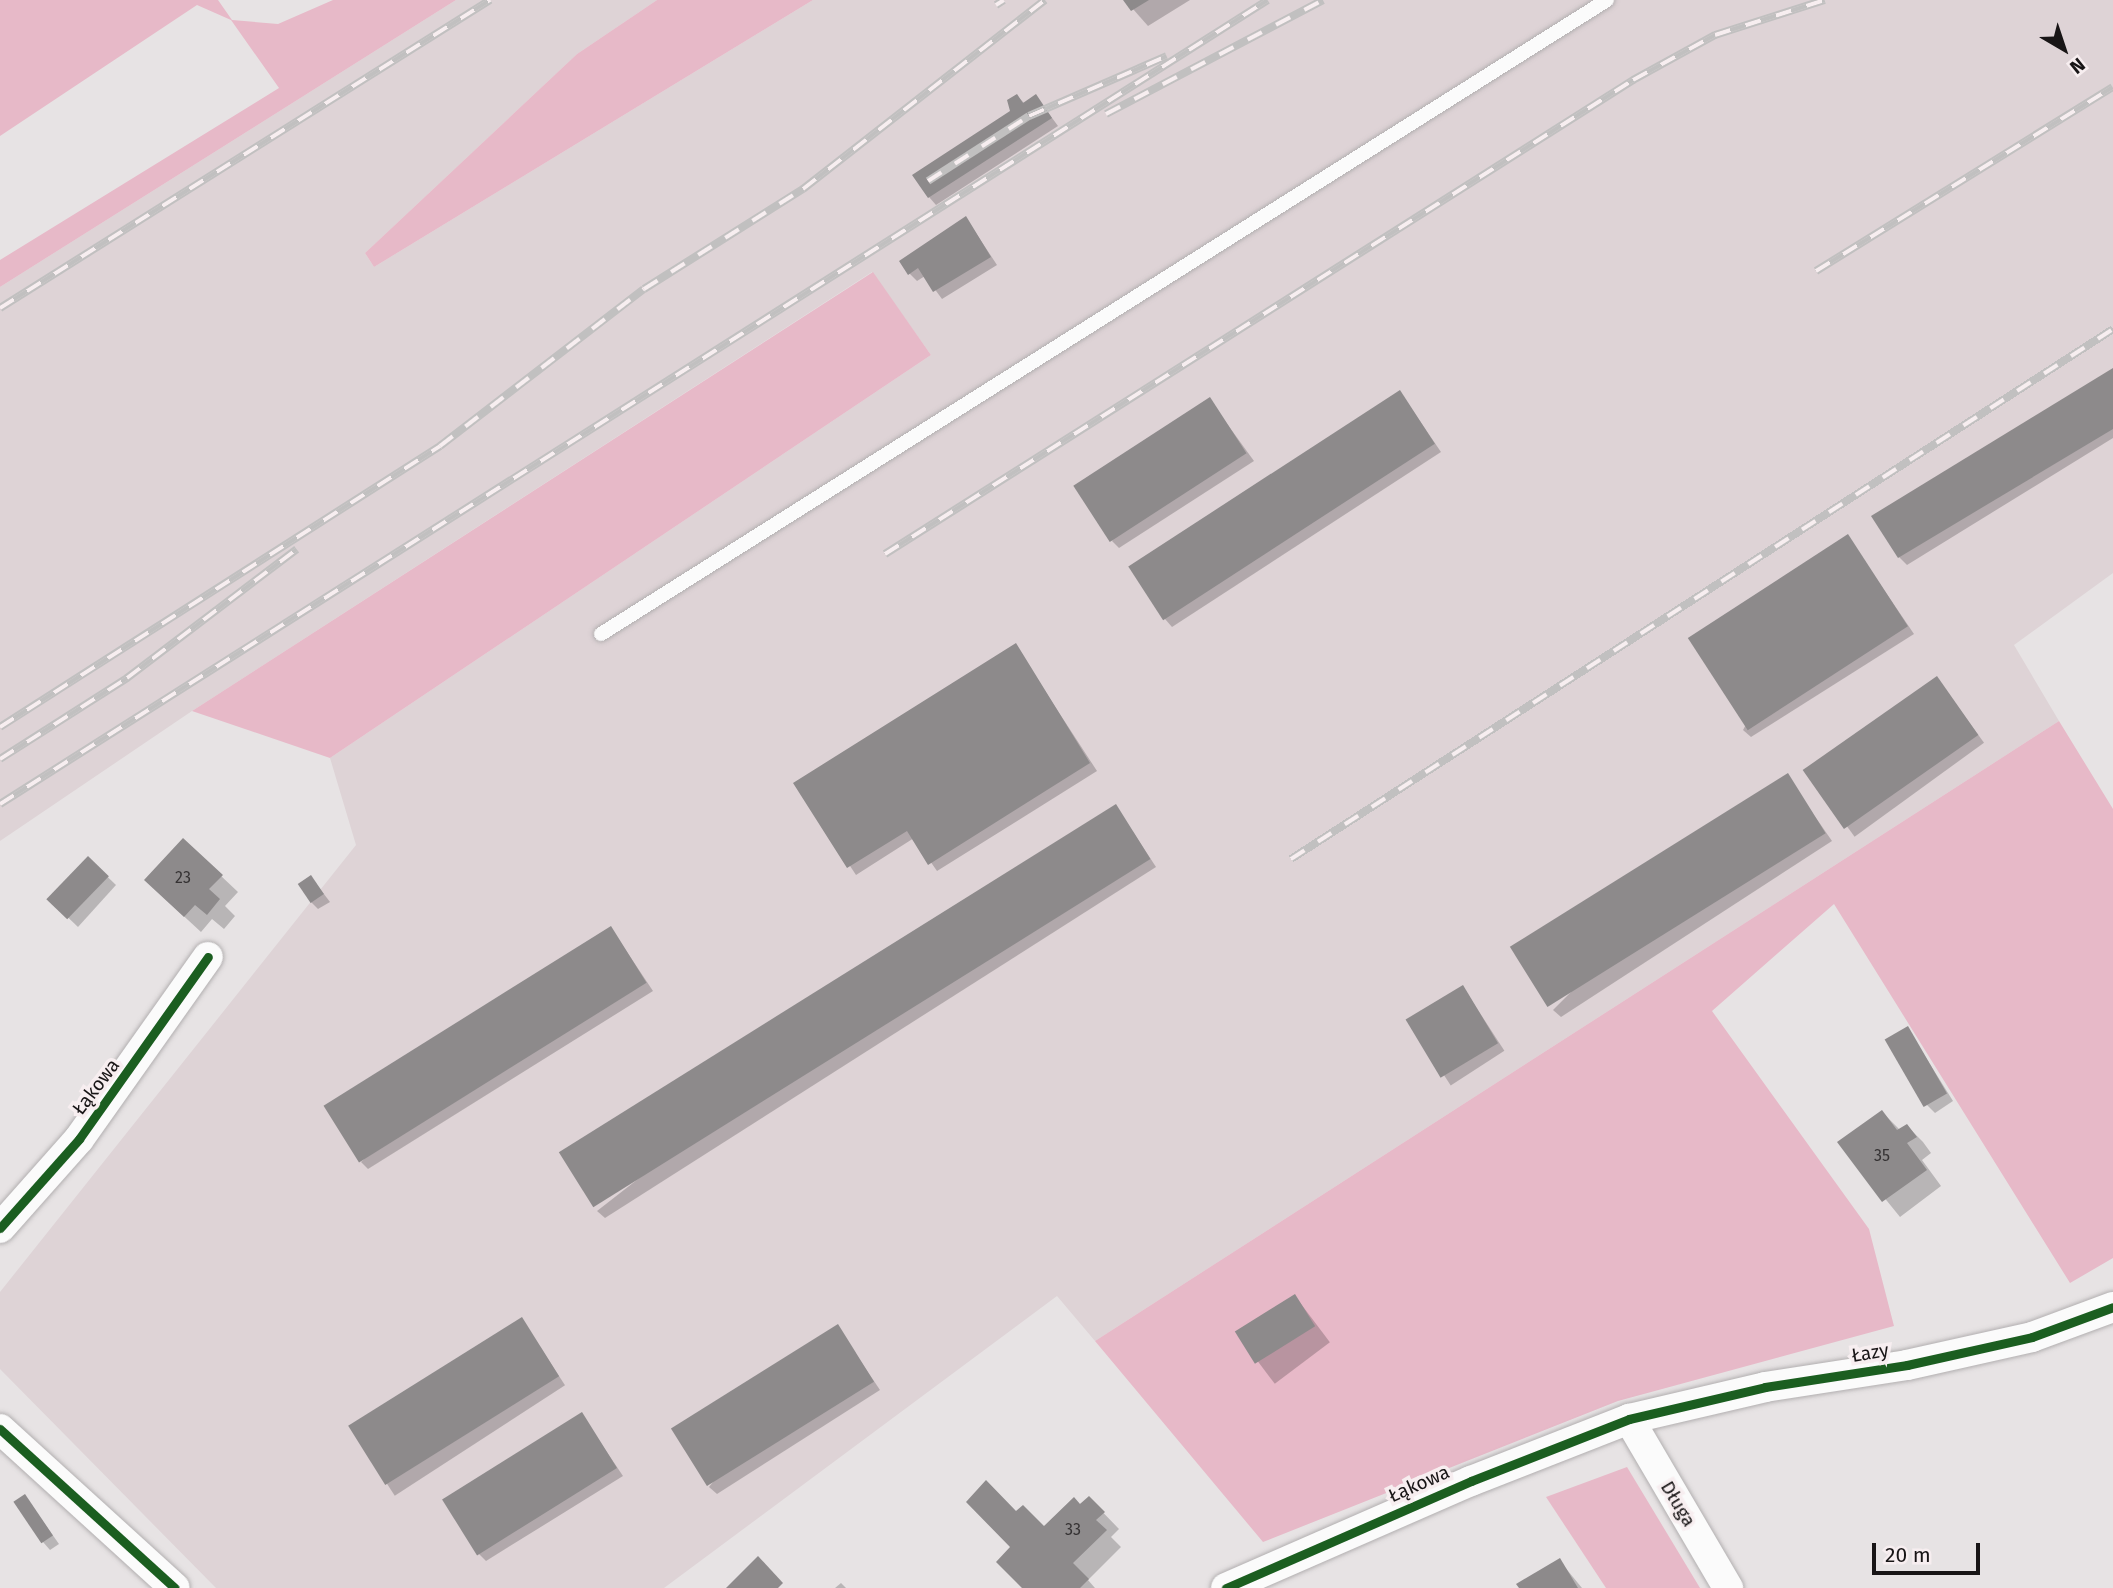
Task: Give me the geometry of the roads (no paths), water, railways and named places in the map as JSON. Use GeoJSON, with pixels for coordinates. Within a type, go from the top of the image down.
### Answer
{"type":"FeatureCollection","features":[{"type":"Feature","properties":{"kind":"street","name":"Łąkowa"},"geometry":{"type":"LineString","coordinates":[[0,1228],[79,1139],[208,957]]}},
{"type":"Feature","properties":{"kind":"street","name":"Łazy"},"geometry":{"type":"LineString","coordinates":[[1629,1419],[1765,1387],[1907,1365],[2032,1337],[2113,1307]]}},
{"type":"Feature","properties":{"kind":"street","name":"Łąkowa"},"geometry":{"type":"LineString","coordinates":[[1226,1588],[1471,1481],[1629,1419]]}},
{"type":"Feature","properties":{"kind":"street","name":"Długa"},"geometry":{"type":"LineString","coordinates":[[1629,1419],[1728,1588]]}},
{"type":"Feature","properties":{"kind":"street"},"geometry":{"type":"LineString","coordinates":[[0,1430],[175,1588]]}},
{"type":"Feature","properties":{"kind":"lane"},"geometry":{"type":"LineString","coordinates":[[601,634],[1607,0]]}},
{"type":"Feature","properties":{"kind":"railway"},"geometry":{"type":"LineString","coordinates":[[0,308],[490,0]]}},
{"type":"Feature","properties":{"kind":"railway"},"geometry":{"type":"LineString","coordinates":[[996,5],[1004,0]]}},
{"type":"Feature","properties":{"kind":"railway"},"geometry":{"type":"LineString","coordinates":[[0,727],[440,446],[644,289],[803,189],[1045,0]]}},
{"type":"Feature","properties":{"kind":"railway"},"geometry":{"type":"LineString","coordinates":[[0,804],[1268,0]]}},
{"type":"Feature","properties":{"kind":"railway"},"geometry":{"type":"LineString","coordinates":[[1106,114],[1323,0]]}},
{"type":"Feature","properties":{"kind":"railway"},"geometry":{"type":"LineString","coordinates":[[885,554],[1633,80],[1715,35],[1825,0]]}},
{"type":"Feature","properties":{"kind":"railway"},"geometry":{"type":"LineString","coordinates":[[928,181],[1029,116],[1167,56]]}},
{"type":"Feature","properties":{"kind":"railway"},"geometry":{"type":"LineString","coordinates":[[1816,271],[2113,87]]}},
{"type":"Feature","properties":{"kind":"railway"},"geometry":{"type":"LineString","coordinates":[[1291,859],[2113,329]]}},
{"type":"Feature","properties":{"kind":"railway"},"geometry":{"type":"LineString","coordinates":[[0,759],[127,678],[297,549]]}}]}
